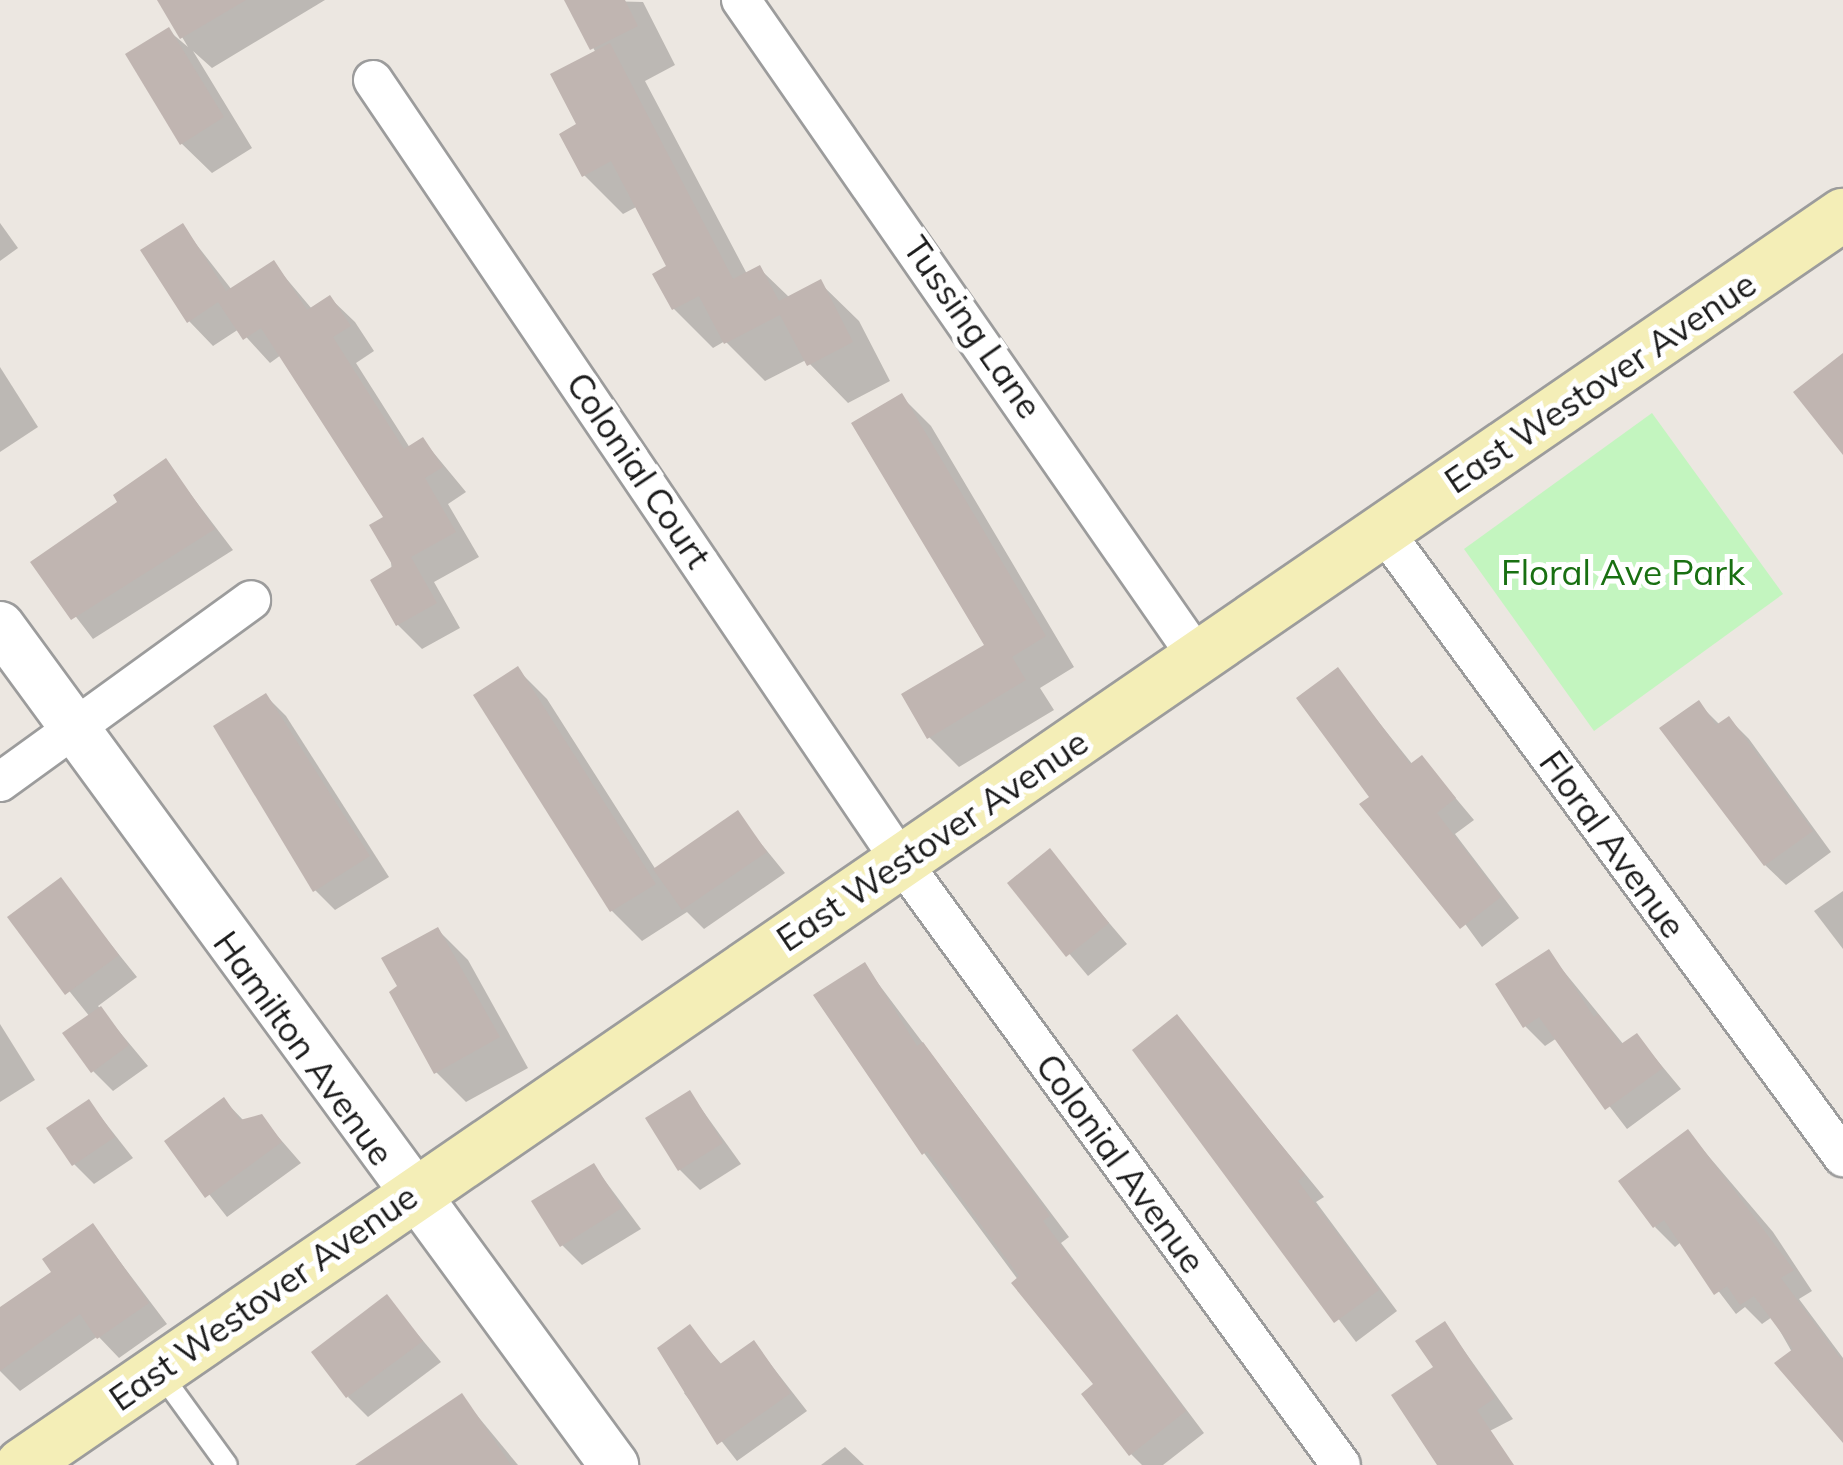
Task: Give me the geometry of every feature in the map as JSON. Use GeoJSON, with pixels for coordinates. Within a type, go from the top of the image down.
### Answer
{"type":"FeatureCollection","features":[{"type":"Feature","properties":{"kind":"main road","name":"East Westover Avenue"},"geometry":{"type":"LineString","coordinates":[[22,1465],[411,1194],[1843,216]]}},
{"type":"Feature","properties":{"kind":"street","name":"Tussing Lane"},"geometry":{"type":"LineString","coordinates":[[742,0],[1198,658]]}},
{"type":"Feature","properties":{"kind":"street","name":"Colonial Court"},"geometry":{"type":"LineString","coordinates":[[373,80],[901,861]]}},
{"type":"Feature","properties":{"kind":"street","name":"Floral Avenue"},"geometry":{"type":"LineString","coordinates":[[1384,530],[1843,1157]]}},
{"type":"Feature","properties":{"kind":"street"},"geometry":{"type":"LineString","coordinates":[[0,782],[251,600]]}},
{"type":"Feature","properties":{"kind":"street","name":"Hamilton Avenue"},"geometry":{"type":"LineString","coordinates":[[0,626],[411,1194],[614,1465]]}},
{"type":"Feature","properties":{"kind":"street","name":"Colonial Avenue"},"geometry":{"type":"LineString","coordinates":[[901,861],[1340,1465]]}},
{"type":"Feature","properties":{"kind":"lane"},"geometry":{"type":"LineString","coordinates":[[158,1370],[228,1465]]}},
{"type":"Feature","properties":{"kind":"green space","name":"Floral Ave Park"},"geometry":{"type":"Polygon","coordinates":[[[1652,413],[1783,594],[1594,731],[1464,549],[1652,413]]]}},
{"type":"Feature","properties":{"kind":"building"},"geometry":{"type":"Polygon","coordinates":[[[157,0],[246,0],[180,39],[157,0]]]}},
{"type":"Feature","properties":{"kind":"building"},"geometry":{"type":"Polygon","coordinates":[[[564,0],[625,0],[638,26],[590,50],[564,0]]]}},
{"type":"Feature","properties":{"kind":"building"},"geometry":{"type":"Polygon","coordinates":[[[169,27],[224,117],[180,145],[125,54],[169,27]]]}},
{"type":"Feature","properties":{"kind":"building"},"geometry":{"type":"Polygon","coordinates":[[[610,43],[733,279],[760,265],[779,301],[821,279],[853,342],[807,366],[780,315],[724,344],[699,296],[672,310],[652,274],[666,266],[611,161],[582,177],[559,134],[576,124],[550,74],[610,43]]]}},
{"type":"Feature","properties":{"kind":"building"},"geometry":{"type":"Polygon","coordinates":[[[183,223],[226,291],[274,260],[307,310],[330,295],[351,326],[333,337],[404,449],[423,437],[443,467],[425,478],[456,532],[411,557],[437,603],[396,626],[370,580],[393,566],[369,525],[383,517],[261,328],[243,340],[218,302],[187,323],[140,250],[183,223]]]}},
{"type":"Feature","properties":{"kind":"building"},"geometry":{"type":"Polygon","coordinates":[[[1843,353],[1843,455],[1793,392],[1843,353]]]}},
{"type":"Feature","properties":{"kind":"building"},"geometry":{"type":"Polygon","coordinates":[[[902,393],[1046,636],[1012,657],[1026,680],[927,739],[901,694],[984,645],[851,423],[902,393]]]}},
{"type":"Feature","properties":{"kind":"building"},"geometry":{"type":"Polygon","coordinates":[[[166,458],[215,529],[71,620],[30,562],[117,502],[113,495],[166,458]]]}},
{"type":"Feature","properties":{"kind":"building"},"geometry":{"type":"Polygon","coordinates":[[[518,666],[656,884],[610,912],[473,695],[518,666]]]}},
{"type":"Feature","properties":{"kind":"building"},"geometry":{"type":"Polygon","coordinates":[[[1338,667],[1410,764],[1422,755],[1456,798],[1437,813],[1501,897],[1460,929],[1359,804],[1369,797],[1296,698],[1338,667]]]}},
{"type":"Feature","properties":{"kind":"building"},"geometry":{"type":"Polygon","coordinates":[[[266,693],[370,856],[313,892],[213,726],[266,693]]]}},
{"type":"Feature","properties":{"kind":"building"},"geometry":{"type":"Polygon","coordinates":[[[1699,700],[1716,725],[1729,716],[1813,831],[1764,866],[1659,728],[1699,700]]]}},
{"type":"Feature","properties":{"kind":"building"},"geometry":{"type":"Polygon","coordinates":[[[738,810],[767,852],[682,910],[653,869],[738,810]]]}},
{"type":"Feature","properties":{"kind":"building"},"geometry":{"type":"Polygon","coordinates":[[[1050,848],[1109,923],[1066,957],[1007,883],[1050,848]]]}},
{"type":"Feature","properties":{"kind":"building"},"geometry":{"type":"Polygon","coordinates":[[[61,877],[119,955],[65,995],[7,917],[61,877]]]}},
{"type":"Feature","properties":{"kind":"building"},"geometry":{"type":"Polygon","coordinates":[[[438,927],[500,1037],[434,1074],[389,992],[397,986],[381,958],[438,927]]]}},
{"type":"Feature","properties":{"kind":"building"},"geometry":{"type":"Polygon","coordinates":[[[1549,949],[1594,1017],[1598,1014],[1621,1044],[1637,1033],[1663,1068],[1605,1110],[1539,1017],[1523,1028],[1495,984],[1549,949]]]}},
{"type":"Feature","properties":{"kind":"building"},"geometry":{"type":"Polygon","coordinates":[[[865,962],[917,1046],[923,1042],[996,1141],[1050,1216],[1043,1221],[1186,1411],[1129,1456],[1081,1394],[1093,1384],[1011,1283],[1019,1276],[927,1151],[922,1155],[813,995],[865,962]]]}},
{"type":"Feature","properties":{"kind":"building"},"geometry":{"type":"Polygon","coordinates":[[[101,1006],[129,1045],[91,1073],[62,1033],[101,1006]]]}},
{"type":"Feature","properties":{"kind":"building"},"geometry":{"type":"Polygon","coordinates":[[[1177,1014],[1305,1175],[1298,1181],[1379,1290],[1334,1323],[1132,1050],[1177,1014]]]}},
{"type":"Feature","properties":{"kind":"building"},"geometry":{"type":"Polygon","coordinates":[[[690,1090],[723,1143],[678,1171],[645,1118],[690,1090]]]}},
{"type":"Feature","properties":{"kind":"building"},"geometry":{"type":"Polygon","coordinates":[[[224,1097],[240,1120],[262,1114],[282,1142],[205,1198],[164,1141],[224,1097]]]}},
{"type":"Feature","properties":{"kind":"building"},"geometry":{"type":"Polygon","coordinates":[[[89,1099],[115,1137],[72,1166],[46,1128],[89,1099]]]}},
{"type":"Feature","properties":{"kind":"building"},"geometry":{"type":"Polygon","coordinates":[[[1688,1129],[1794,1270],[1781,1278],[1843,1362],[1843,1443],[1774,1363],[1793,1349],[1754,1296],[1740,1305],[1727,1286],[1714,1295],[1664,1220],[1653,1228],[1618,1181],[1688,1129]]]}},
{"type":"Feature","properties":{"kind":"building"},"geometry":{"type":"Polygon","coordinates":[[[594,1163],[622,1208],[560,1247],[531,1201],[594,1163]]]}},
{"type":"Feature","properties":{"kind":"building"},"geometry":{"type":"Polygon","coordinates":[[[93,1223],[149,1303],[97,1339],[80,1314],[0,1371],[0,1307],[51,1272],[42,1259],[93,1223]]]}},
{"type":"Feature","properties":{"kind":"building"},"geometry":{"type":"Polygon","coordinates":[[[387,1294],[423,1341],[346,1398],[311,1352],[387,1294]]]}},
{"type":"Feature","properties":{"kind":"building"},"geometry":{"type":"Polygon","coordinates":[[[1445,1321],[1495,1398],[1477,1410],[1514,1465],[1437,1465],[1391,1395],[1433,1367],[1415,1341],[1445,1321]]]}},
{"type":"Feature","properties":{"kind":"building"},"geometry":{"type":"Polygon","coordinates":[[[690,1324],[720,1364],[754,1340],[791,1393],[717,1445],[657,1348],[690,1324]]]}},
{"type":"Feature","properties":{"kind":"building"},"geometry":{"type":"Polygon","coordinates":[[[462,1393],[511,1465],[355,1465],[462,1393]]]}}]}
